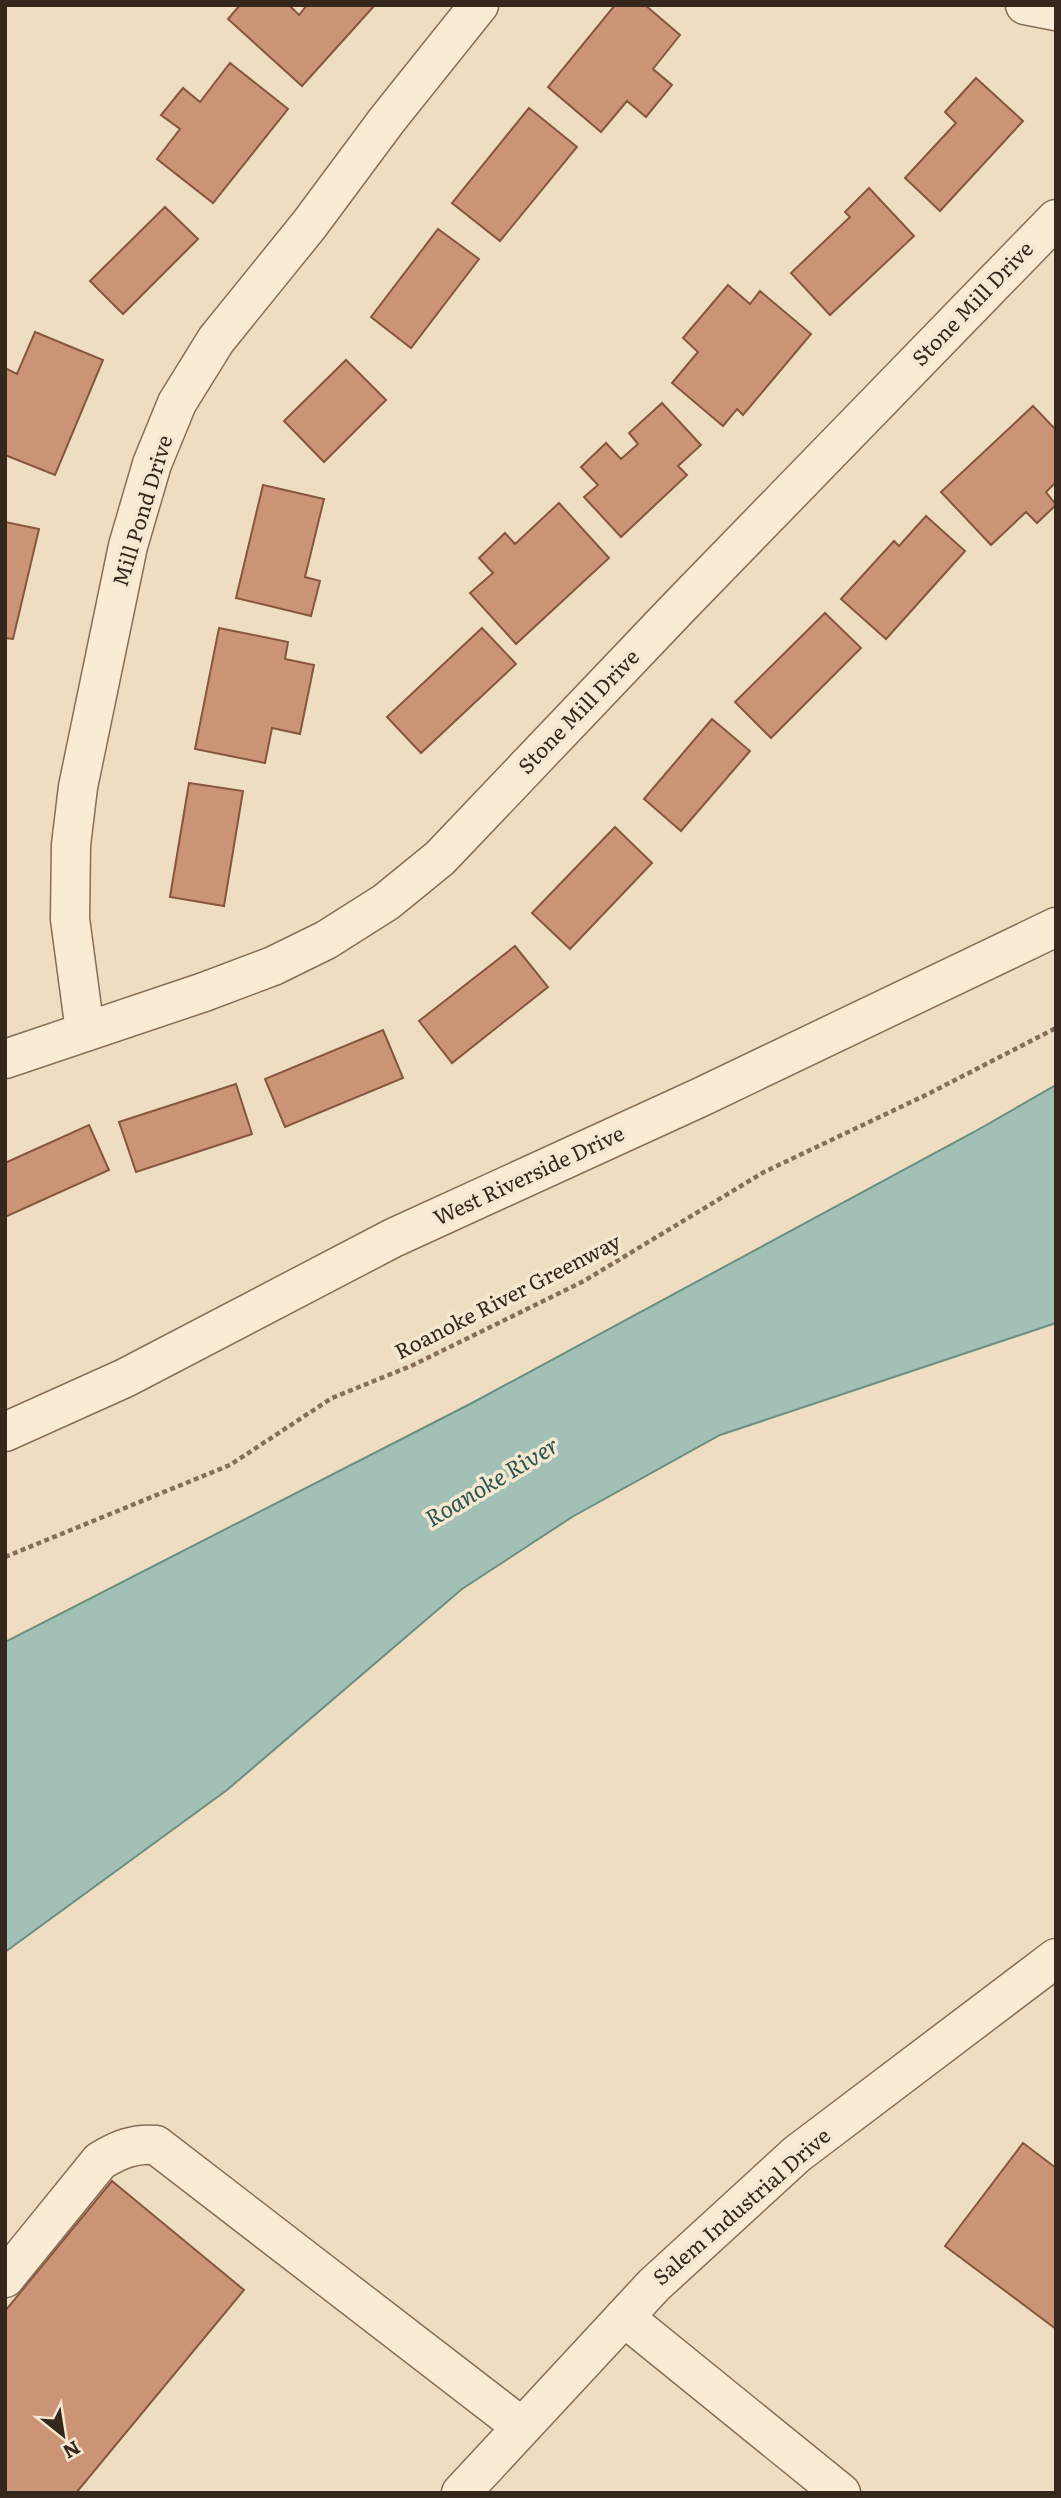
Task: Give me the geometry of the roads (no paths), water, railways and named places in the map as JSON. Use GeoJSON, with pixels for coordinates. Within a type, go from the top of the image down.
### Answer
{"type":"FeatureCollection","features":[{"type":"Feature","properties":{"kind":"street","name":"Mill Pond Drive"},"geometry":{"type":"LineString","coordinates":[[85,1031],[70,919],[71,845],[78,787],[128,545],[152,464],[177,403],[216,340],[309,225],[387,120],[479,5]]}},
{"type":"Feature","properties":{"kind":"street"},"geometry":{"type":"LineString","coordinates":[[1025,5],[1056,11]]}},
{"type":"Feature","properties":{"kind":"street","name":"Stone Mill Drive"},"geometry":{"type":"LineString","coordinates":[[5,1059],[273,966],[326,940],[386,902],[440,858],[669,617],[1056,219]]}},
{"type":"Feature","properties":{"kind":"street","name":"West Riverside Drive"},"geometry":{"type":"LineString","coordinates":[[5,1432],[125,1378],[393,1238],[689,1103],[1056,927]]}},
{"type":"Feature","properties":{"kind":"street","name":"Salem Industrial Drive"},"geometry":{"type":"LineString","coordinates":[[461,2493],[654,2285],[797,2154],[1056,1958]]}},
{"type":"Feature","properties":{"kind":"street"},"geometry":{"type":"LineString","coordinates":[[5,2278],[100,2161],[117,2151],[140,2144],[156,2145],[522,2427]]}},
{"type":"Feature","properties":{"kind":"street"},"geometry":{"type":"LineString","coordinates":[[624,2317],[841,2493]]}},
{"type":"Feature","properties":{"kind":"water","name":"Roanoke River"},"geometry":{"type":"Polygon","coordinates":[[[1056,1085],[1056,1323],[720,1435],[572,1517],[462,1589],[227,1790],[5,1952],[5,1642],[472,1403],[1056,1085]]]}}]}
